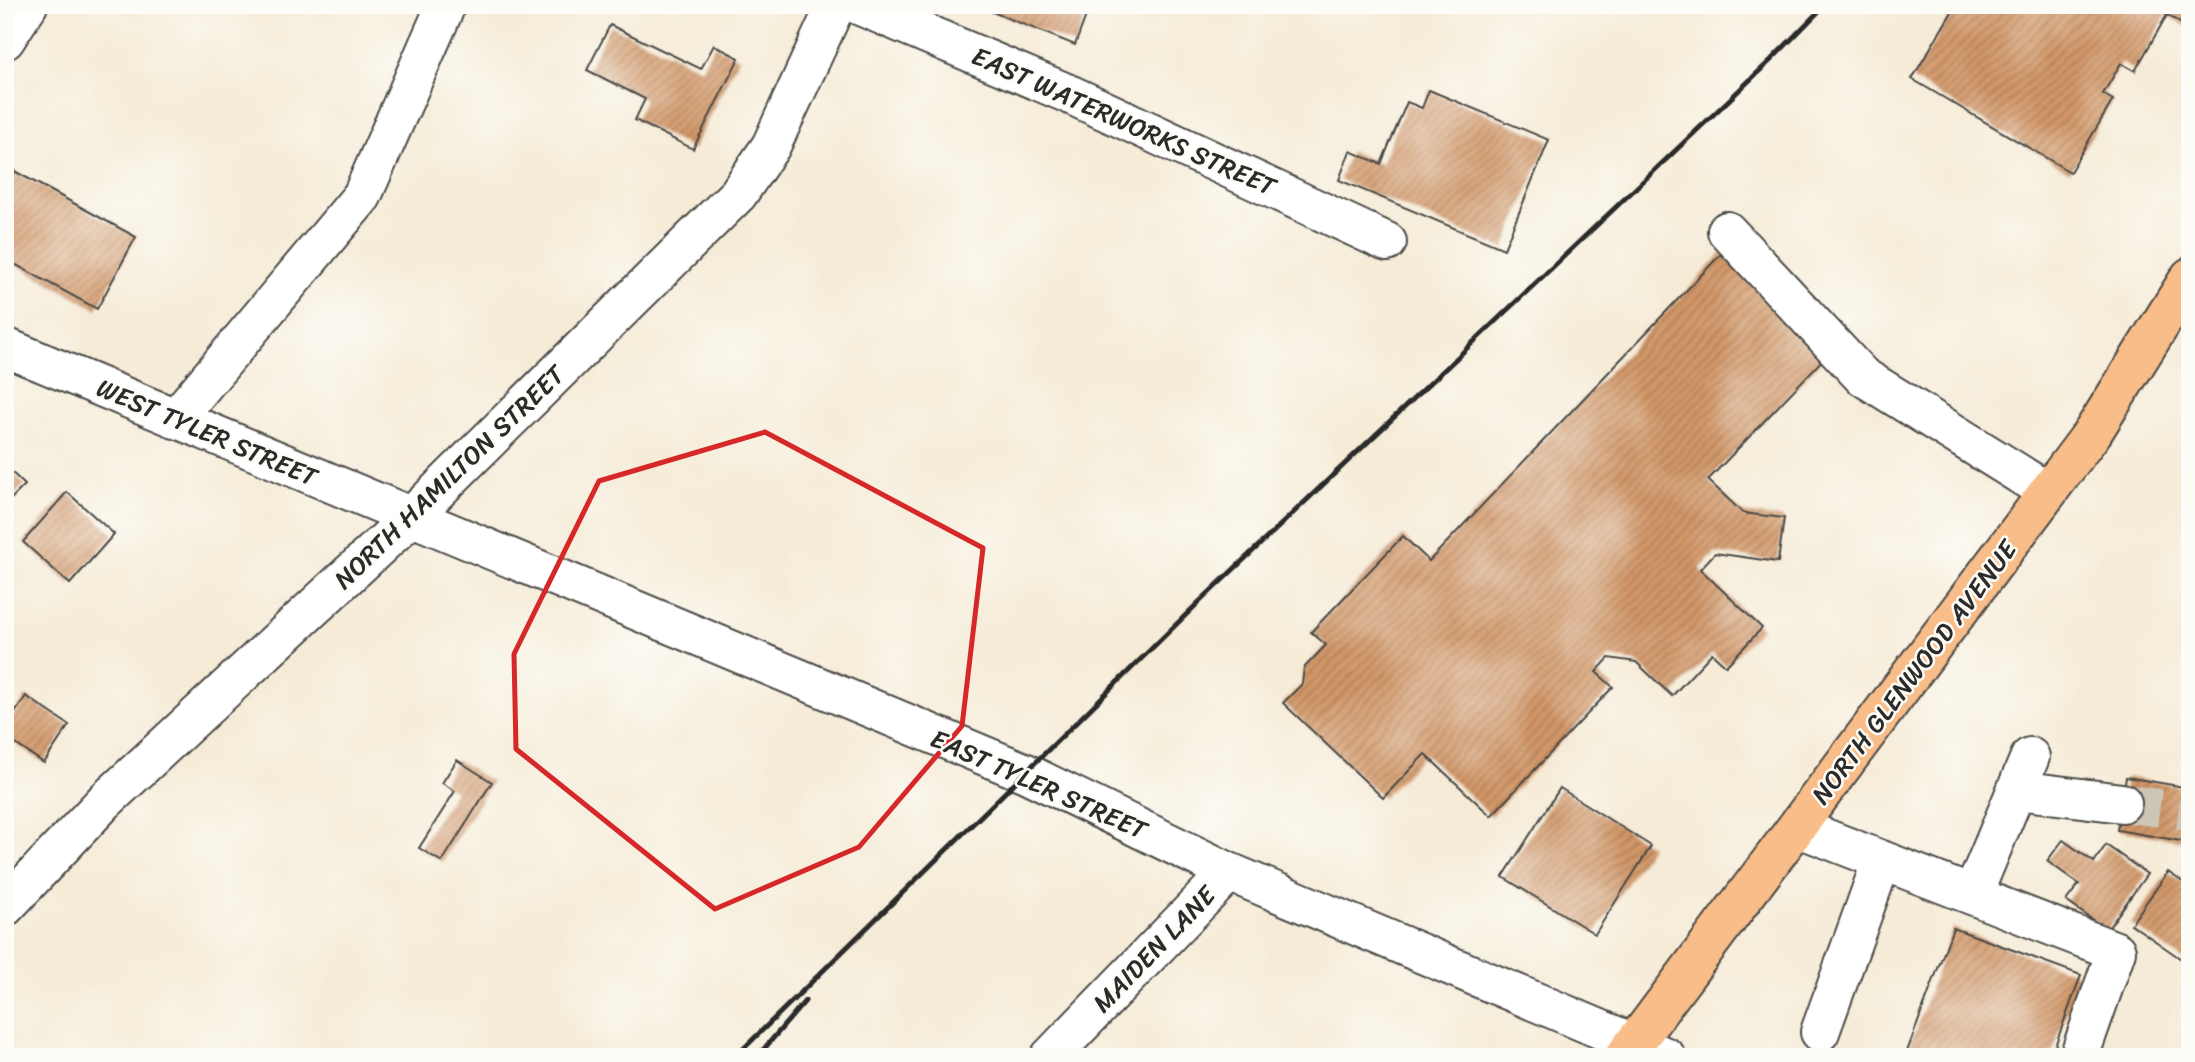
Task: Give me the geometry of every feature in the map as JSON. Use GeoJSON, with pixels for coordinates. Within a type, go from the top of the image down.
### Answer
{"type":"FeatureCollection","features":[{"type":"Feature","properties":{"kind":"main road","name":"NORTH GLENWOOD AVENUE"},"geometry":{"type":"LineString","coordinates":[[1641,1053],[1799,828],[2093,432],[2190,277]]}},
{"type":"Feature","properties":{"kind":"street"},"geometry":{"type":"LineString","coordinates":[[5,40],[27,5]]}},
{"type":"Feature","properties":{"kind":"street"},"geometry":{"type":"LineString","coordinates":[[175,419],[362,196],[446,5]]}},
{"type":"Feature","properties":{"kind":"street","name":"NORTH HAMILTON STREET"},"geometry":{"type":"LineString","coordinates":[[5,907],[105,802],[410,517],[738,194],[771,146],[836,5]]}},
{"type":"Feature","properties":{"kind":"street","name":"EAST WATERWORKS STREET"},"geometry":{"type":"LineString","coordinates":[[858,5],[1069,93],[1387,242]]}},
{"type":"Feature","properties":{"kind":"street"},"geometry":{"type":"LineString","coordinates":[[1727,231],[1862,376],[2048,492]]}},
{"type":"Feature","properties":{"kind":"street","name":"WEST TYLER STREET"},"geometry":{"type":"LineString","coordinates":[[5,347],[410,517]]}},
{"type":"Feature","properties":{"kind":"street","name":"EAST TYLER STREET"},"geometry":{"type":"LineString","coordinates":[[410,517],[1026,774],[1229,872],[1641,1053]]}},
{"type":"Feature","properties":{"kind":"street"},"geometry":{"type":"LineString","coordinates":[[1973,894],[2023,773],[2122,803]]}},
{"type":"Feature","properties":{"kind":"street"},"geometry":{"type":"LineString","coordinates":[[1799,828],[2116,951],[2079,1057]]}},
{"type":"Feature","properties":{"kind":"street"},"geometry":{"type":"LineString","coordinates":[[1820,1032],[1882,860]]}},
{"type":"Feature","properties":{"kind":"street","name":"MAIDEN LANE"},"geometry":{"type":"LineString","coordinates":[[1050,1057],[1229,872]]}},
{"type":"Feature","properties":{"kind":"highlighted area"},"geometry":{"type":"Polygon","coordinates":[[[765,432],[983,548],[962,726],[859,847],[715,909],[516,749],[514,654],[599,481],[765,432]]]}},
{"type":"Feature","properties":{"kind":"building"},"geometry":{"type":"Polygon","coordinates":[[[975,5],[1090,5],[1075,45],[975,5]]]}},
{"type":"Feature","properties":{"kind":"building"},"geometry":{"type":"Polygon","coordinates":[[[1956,5],[2190,5],[2190,29],[2167,15],[2135,71],[2121,63],[2103,94],[2113,100],[2070,172],[1912,79],[1956,5]]]}},
{"type":"Feature","properties":{"kind":"building"},"geometry":{"type":"Polygon","coordinates":[[[610,25],[701,69],[714,45],[739,58],[693,149],[635,120],[645,99],[587,70],[610,25]]]}},
{"type":"Feature","properties":{"kind":"building"},"geometry":{"type":"Polygon","coordinates":[[[1429,90],[1549,140],[1504,249],[1339,180],[1350,151],[1381,164],[1407,102],[1422,108],[1429,90]]]}},
{"type":"Feature","properties":{"kind":"building"},"geometry":{"type":"Polygon","coordinates":[[[5,166],[136,237],[97,309],[5,259],[5,166]]]}},
{"type":"Feature","properties":{"kind":"building"},"geometry":{"type":"Polygon","coordinates":[[[1722,253],[1828,354],[1708,480],[1743,513],[1784,518],[1778,562],[1715,553],[1700,569],[1762,628],[1726,666],[1712,653],[1672,696],[1636,662],[1609,658],[1596,672],[1613,687],[1491,816],[1425,754],[1383,798],[1283,703],[1302,684],[1304,668],[1326,645],[1311,632],[1403,536],[1429,561],[1722,253]]]}},
{"type":"Feature","properties":{"kind":"building"},"geometry":{"type":"Polygon","coordinates":[[[5,466],[25,485],[5,505],[5,466]]]}},
{"type":"Feature","properties":{"kind":"building"},"geometry":{"type":"Polygon","coordinates":[[[67,492],[114,534],[70,584],[23,542],[67,492]]]}},
{"type":"Feature","properties":{"kind":"building"},"geometry":{"type":"Polygon","coordinates":[[[26,696],[69,725],[44,763],[5,737],[5,728],[26,696]]]}},
{"type":"Feature","properties":{"kind":"building"},"geometry":{"type":"Polygon","coordinates":[[[457,760],[492,782],[442,862],[419,848],[455,791],[442,783],[457,760]]]}},
{"type":"Feature","properties":{"kind":"building"},"geometry":{"type":"Polygon","coordinates":[[[2126,777],[2190,788],[2187,842],[2117,830],[2126,777]]]}},
{"type":"Feature","properties":{"kind":"building"},"geometry":{"type":"Polygon","coordinates":[[[1560,788],[1651,846],[1595,934],[1503,877],[1560,788]]]}},
{"type":"Feature","properties":{"kind":"building"},"geometry":{"type":"Polygon","coordinates":[[[2063,840],[2094,862],[2106,845],[2147,874],[2107,930],[2066,901],[2079,884],[2047,861],[2063,840]]]}},
{"type":"Feature","properties":{"kind":"building"},"geometry":{"type":"Polygon","coordinates":[[[2168,872],[2190,887],[2190,953],[2184,961],[2131,924],[2168,872]]]}},
{"type":"Feature","properties":{"kind":"building"},"geometry":{"type":"Polygon","coordinates":[[[1953,928],[2081,975],[2051,1057],[1905,1057],[1953,928]]]}},
{"type":"Feature","properties":{"kind":"tunnel"},"geometry":{"type":"LineString","coordinates":[[2122,803],[2190,812]]}},
{"type":"Feature","properties":{"kind":"railway"},"geometry":{"type":"LineString","coordinates":[[735,1057],[1196,605],[1771,60],[1825,5]]}},
{"type":"Feature","properties":{"kind":"railway"},"geometry":{"type":"LineString","coordinates":[[757,1057],[805,1001]]}}]}
